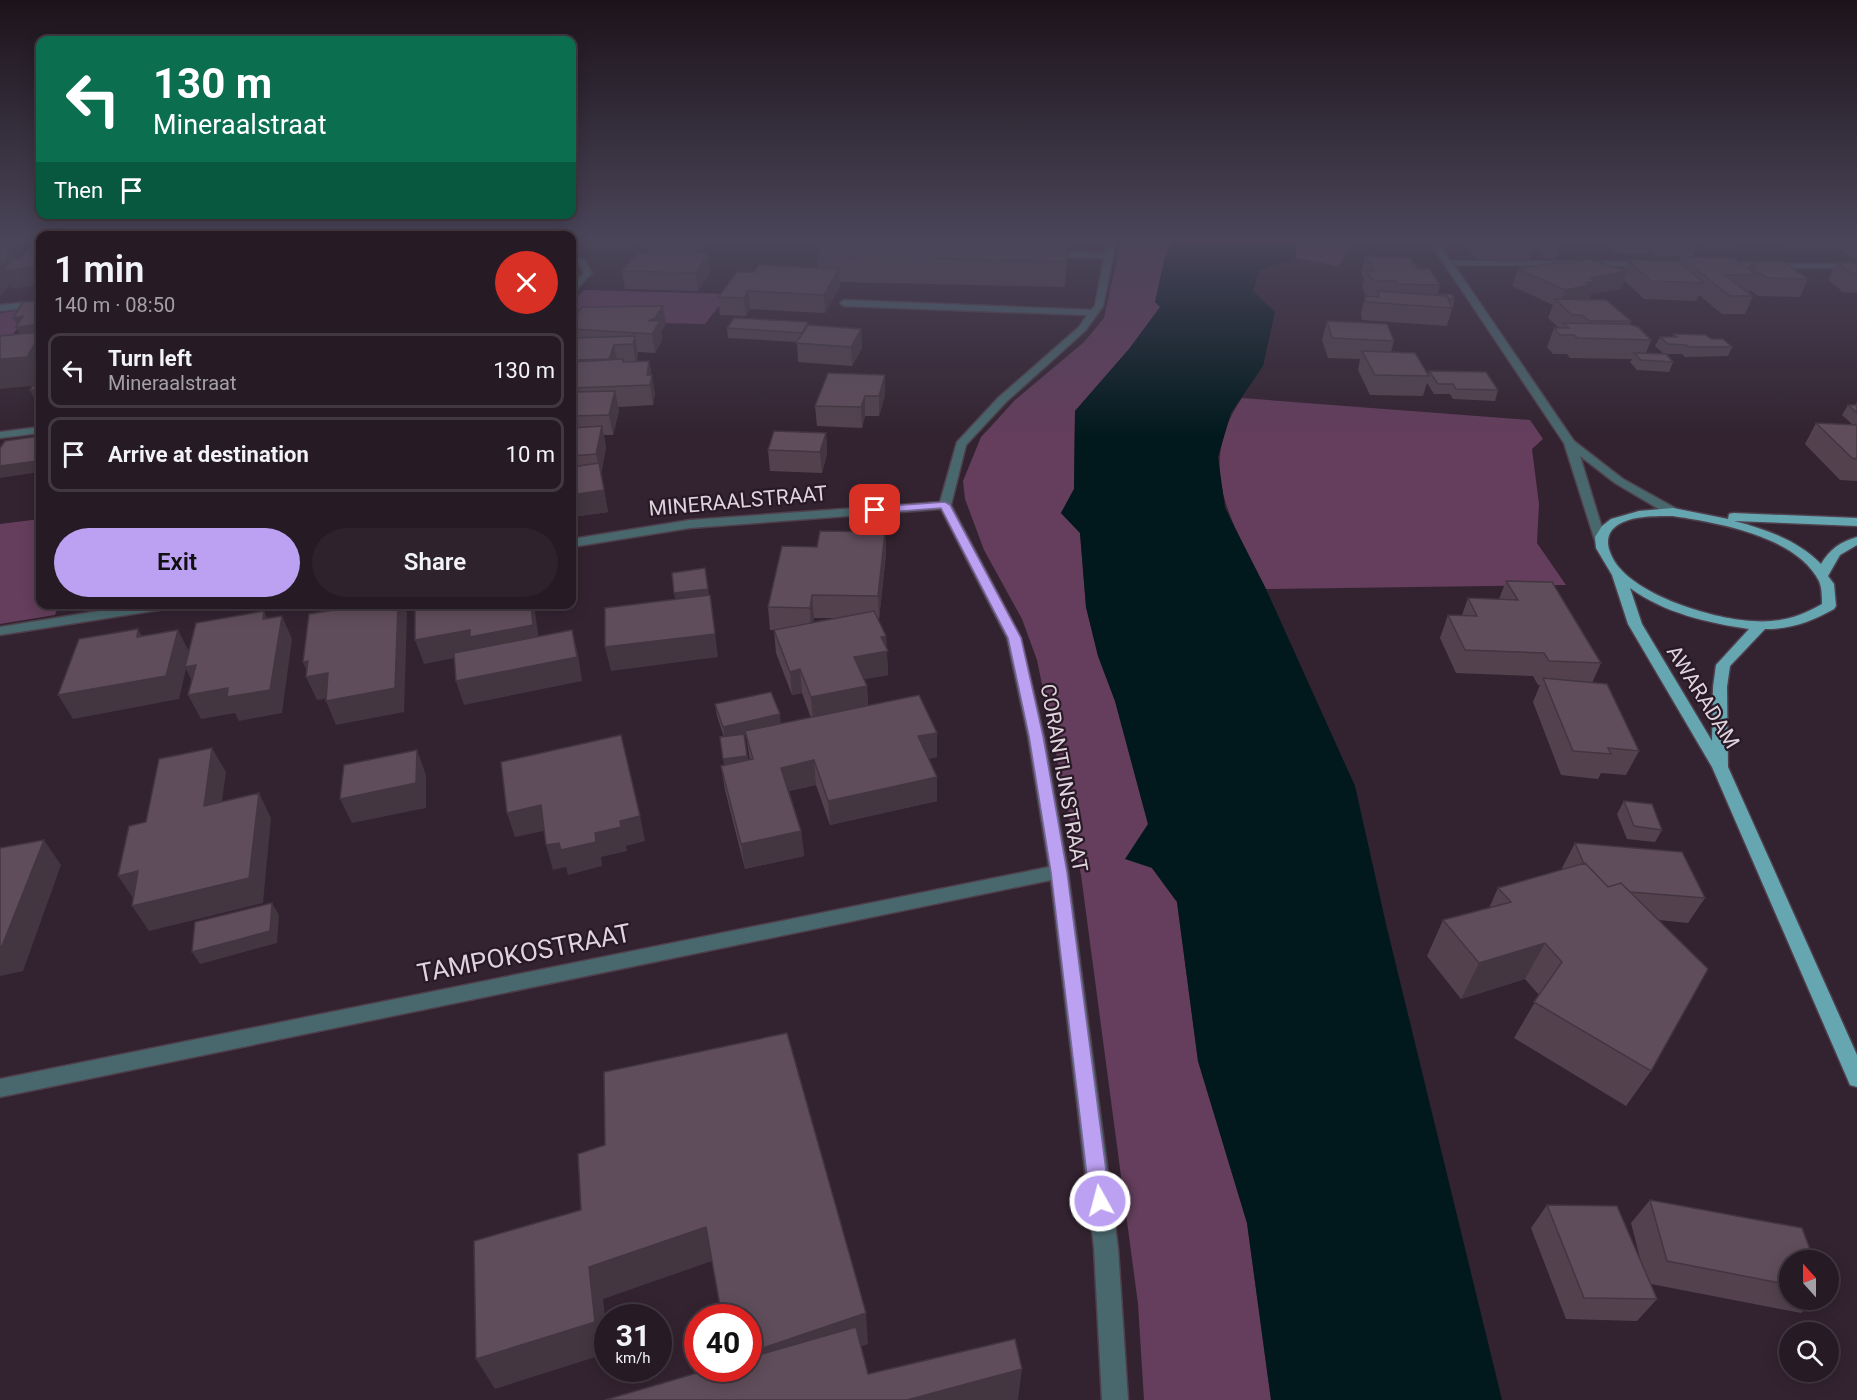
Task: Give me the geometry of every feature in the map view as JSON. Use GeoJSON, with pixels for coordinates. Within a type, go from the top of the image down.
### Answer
{"type":"FeatureCollection","features":[{"type":"Feature","properties":{"kind":"main road"},"geometry":{"type":"LineString","coordinates":[[1706,516],[1742,525],[1776,539],[1804,555],[1823,574],[1832,591],[1829,606],[1816,617],[1792,624],[1761,626],[1720,620],[1680,609],[1644,592],[1618,574],[1604,557],[1600,542],[1606,528],[1621,518],[1645,513],[1673,512],[1706,516],[1857,522]]}},
{"type":"Feature","properties":{"kind":"main road"},"geometry":{"type":"LineString","coordinates":[[1823,574],[1832,553],[1844,544],[1857,541]]}},
{"type":"Feature","properties":{"kind":"main road","name":"AWARADAM"},"geometry":{"type":"LineString","coordinates":[[1618,574],[1635,624],[1720,767]]}},
{"type":"Feature","properties":{"kind":"main road","name":"AWARADAM"},"geometry":{"type":"LineString","coordinates":[[1720,767],[1720,687],[1723,665],[1761,626]]}},
{"type":"Feature","properties":{"kind":"main road"},"geometry":{"type":"LineString","coordinates":[[1720,767],[1857,1078]]}},
{"type":"Feature","properties":{"kind":"street"},"geometry":{"type":"LineString","coordinates":[[0,308],[17,306]]}},
{"type":"Feature","properties":{"kind":"street"},"geometry":{"type":"LineString","coordinates":[[927,306],[1094,313]]}},
{"type":"Feature","properties":{"kind":"street"},"geometry":{"type":"LineString","coordinates":[[945,505],[961,444],[1002,400],[1082,329],[1099,306]]}},
{"type":"Feature","properties":{"kind":"street"},"geometry":{"type":"LineString","coordinates":[[1478,306],[1570,443],[1600,542]]}},
{"type":"Feature","properties":{"kind":"street"},"geometry":{"type":"LineString","coordinates":[[0,435],[36,430]]}},
{"type":"Feature","properties":{"kind":"street"},"geometry":{"type":"LineString","coordinates":[[1570,443],[1619,481],[1673,512]]}},
{"type":"Feature","properties":{"kind":"street","name":"MINERAALSTRAAT"},"geometry":{"type":"LineString","coordinates":[[576,542],[690,524],[945,505]]}},
{"type":"Feature","properties":{"kind":"street","name":"CORANTIJNSTRAAT"},"geometry":{"type":"LineString","coordinates":[[945,505],[1014,638],[1036,736],[1059,872],[1106,1248],[1115,1400]]}},
{"type":"Feature","properties":{"kind":"street"},"geometry":{"type":"LineString","coordinates":[[0,631],[139,609]]}},
{"type":"Feature","properties":{"kind":"street","name":"TAMPOKOSTRAAT"},"geometry":{"type":"LineString","coordinates":[[0,1088],[1059,872]]}},
{"type":"Feature","properties":{"kind":"shaded area"},"geometry":{"type":"Polygon","coordinates":[[[576,306],[719,306],[705,324],[576,321],[576,306]]]}},
{"type":"Feature","properties":{"kind":"shaded area"},"geometry":{"type":"Polygon","coordinates":[[[1107,306],[1161,306],[1129,349],[1075,411],[1074,489],[1061,513],[1080,533],[1086,607],[1098,656],[1115,701],[1148,824],[1152,868],[1177,902],[1198,1061],[1247,1223],[1271,1400],[1144,1400],[1138,1304],[1081,875],[1037,660],[1022,619],[984,550],[965,499],[963,481],[981,437],[1015,400],[1084,342],[1104,318],[1107,306]]]}},
{"type":"Feature","properties":{"kind":"shaded area"},"geometry":{"type":"Polygon","coordinates":[[[1269,306],[1275,312],[1263,366],[1231,413],[1218,457],[1225,508],[1266,589],[1355,786],[1386,924],[1502,1400],[1271,1400],[1247,1223],[1198,1061],[1177,902],[1152,868],[1125,859],[1148,824],[1115,701],[1098,656],[1086,607],[1080,533],[1061,513],[1074,489],[1075,411],[1129,349],[1160,307],[1269,306]]]}},
{"type":"Feature","properties":{"kind":"shaded area"},"geometry":{"type":"Polygon","coordinates":[[[33,309],[0,350],[0,313],[33,309]]]}},
{"type":"Feature","properties":{"kind":"shaded area"},"geometry":{"type":"Polygon","coordinates":[[[1242,398],[1530,420],[1543,439],[1532,449],[1539,504],[1537,543],[1566,585],[1266,589],[1231,518],[1220,472],[1221,448],[1228,424],[1242,398]]]}},
{"type":"Feature","properties":{"kind":"shaded area"},"geometry":{"type":"Polygon","coordinates":[[[36,520],[36,609],[57,609],[55,615],[0,624],[0,524],[36,520]]]}},
{"type":"Feature","properties":{"kind":"building"},"geometry":{"type":"Polygon","coordinates":[[[20,306],[36,306],[36,324],[16,327],[23,316],[13,318],[20,306]]]}},
{"type":"Feature","properties":{"kind":"building"},"geometry":{"type":"Polygon","coordinates":[[[663,306],[655,318],[648,321],[660,321],[652,334],[576,329],[576,314],[582,307],[663,306]]]}},
{"type":"Feature","properties":{"kind":"building"},"geometry":{"type":"Polygon","coordinates":[[[1563,306],[1614,306],[1631,321],[1589,321],[1582,315],[1572,315],[1563,306]]]}},
{"type":"Feature","properties":{"kind":"building"},"geometry":{"type":"Polygon","coordinates":[[[734,318],[808,322],[802,333],[727,328],[734,318]]]}},
{"type":"Feature","properties":{"kind":"building"},"geometry":{"type":"Polygon","coordinates":[[[1327,321],[1387,324],[1394,341],[1332,338],[1327,321]]]}},
{"type":"Feature","properties":{"kind":"building"},"geometry":{"type":"Polygon","coordinates":[[[1563,323],[1628,324],[1638,327],[1651,340],[1577,338],[1574,335],[1560,335],[1554,328],[1569,328],[1563,323]]]}},
{"type":"Feature","properties":{"kind":"building"},"geometry":{"type":"Polygon","coordinates":[[[808,325],[861,329],[851,347],[796,343],[808,325]]]}},
{"type":"Feature","properties":{"kind":"building"},"geometry":{"type":"Polygon","coordinates":[[[36,332],[36,341],[27,357],[0,359],[0,336],[36,332]]]}},
{"type":"Feature","properties":{"kind":"building"},"geometry":{"type":"Polygon","coordinates":[[[1674,334],[1706,335],[1711,339],[1723,339],[1732,347],[1689,347],[1668,344],[1660,337],[1677,337],[1674,334]]]}},
{"type":"Feature","properties":{"kind":"building"},"geometry":{"type":"Polygon","coordinates":[[[635,336],[633,344],[614,345],[609,359],[576,360],[576,338],[635,336]]]}},
{"type":"Feature","properties":{"kind":"building"},"geometry":{"type":"Polygon","coordinates":[[[1362,351],[1415,353],[1429,376],[1375,375],[1362,351]]]}},
{"type":"Feature","properties":{"kind":"building"},"geometry":{"type":"Polygon","coordinates":[[[1634,353],[1666,354],[1673,362],[1641,360],[1634,353]]]}},
{"type":"Feature","properties":{"kind":"building"},"geometry":{"type":"Polygon","coordinates":[[[623,359],[623,362],[649,361],[647,375],[652,375],[650,385],[576,388],[576,362],[623,359]]]}},
{"type":"Feature","properties":{"kind":"building"},"geometry":{"type":"Polygon","coordinates":[[[1429,371],[1486,372],[1498,390],[1456,389],[1453,384],[1438,384],[1429,371]]]}},
{"type":"Feature","properties":{"kind":"building"},"geometry":{"type":"Polygon","coordinates":[[[828,373],[885,375],[879,396],[865,396],[861,407],[815,406],[828,373]]]}},
{"type":"Feature","properties":{"kind":"building"},"geometry":{"type":"Polygon","coordinates":[[[36,380],[36,389],[30,390],[36,380]]]}},
{"type":"Feature","properties":{"kind":"building"},"geometry":{"type":"Polygon","coordinates":[[[615,391],[609,415],[576,416],[576,392],[615,391]]]}},
{"type":"Feature","properties":{"kind":"building"},"geometry":{"type":"Polygon","coordinates":[[[1848,405],[1857,405],[1857,413],[1848,405]]]}},
{"type":"Feature","properties":{"kind":"building"},"geometry":{"type":"Polygon","coordinates":[[[1816,423],[1857,425],[1857,459],[1852,458],[1816,423]]]}},
{"type":"Feature","properties":{"kind":"building"},"geometry":{"type":"Polygon","coordinates":[[[602,426],[596,454],[576,456],[576,428],[602,426]]]}},
{"type":"Feature","properties":{"kind":"building"},"geometry":{"type":"Polygon","coordinates":[[[774,431],[826,433],[820,452],[768,450],[774,431]]]}},
{"type":"Feature","properties":{"kind":"building"},"geometry":{"type":"Polygon","coordinates":[[[36,437],[36,461],[0,466],[0,448],[5,441],[36,437]]]}},
{"type":"Feature","properties":{"kind":"building"},"geometry":{"type":"Polygon","coordinates":[[[599,463],[604,490],[576,494],[576,466],[599,463]]]}},
{"type":"Feature","properties":{"kind":"building"},"geometry":{"type":"Polygon","coordinates":[[[820,531],[885,532],[878,596],[812,595],[810,608],[768,607],[782,546],[817,547],[820,531]]]}},
{"type":"Feature","properties":{"kind":"building"},"geometry":{"type":"Polygon","coordinates":[[[705,568],[708,589],[674,593],[672,573],[705,568]]]}},
{"type":"Feature","properties":{"kind":"building"},"geometry":{"type":"Polygon","coordinates":[[[1506,581],[1552,582],[1601,663],[1549,661],[1544,653],[1465,650],[1448,615],[1477,616],[1468,598],[1518,600],[1506,581]]]}},
{"type":"Feature","properties":{"kind":"building"},"geometry":{"type":"Polygon","coordinates":[[[710,595],[715,634],[605,647],[605,608],[710,595]]]}},
{"type":"Feature","properties":{"kind":"building"},"geometry":{"type":"Polygon","coordinates":[[[340,609],[398,609],[395,688],[326,701],[328,673],[306,677],[308,661],[303,662],[309,614],[340,609]]]}},
{"type":"Feature","properties":{"kind":"building"},"geometry":{"type":"Polygon","coordinates":[[[415,609],[531,609],[533,625],[470,637],[470,630],[415,640],[415,609]]]}},
{"type":"Feature","properties":{"kind":"building"},"geometry":{"type":"Polygon","coordinates":[[[264,611],[263,619],[282,616],[270,690],[227,697],[228,688],[188,695],[196,665],[185,667],[196,623],[264,611]]]}},
{"type":"Feature","properties":{"kind":"building"},"geometry":{"type":"Polygon","coordinates":[[[874,611],[886,636],[881,637],[888,651],[854,657],[867,686],[811,697],[800,669],[790,672],[774,630],[874,611]]]}},
{"type":"Feature","properties":{"kind":"building"},"geometry":{"type":"Polygon","coordinates":[[[138,629],[137,637],[178,630],[166,676],[58,695],[79,639],[138,629]]]}},
{"type":"Feature","properties":{"kind":"building"},"geometry":{"type":"Polygon","coordinates":[[[572,630],[577,657],[456,681],[454,653],[572,630]]]}},
{"type":"Feature","properties":{"kind":"building"},"geometry":{"type":"Polygon","coordinates":[[[1543,678],[1607,684],[1639,751],[1608,748],[1611,754],[1573,751],[1543,678]]]}},
{"type":"Feature","properties":{"kind":"building"},"geometry":{"type":"Polygon","coordinates":[[[771,692],[780,714],[723,727],[715,704],[771,692]]]}},
{"type":"Feature","properties":{"kind":"building"},"geometry":{"type":"Polygon","coordinates":[[[919,695],[937,733],[918,736],[937,777],[828,801],[814,760],[781,768],[801,831],[741,844],[721,766],[753,759],[745,731],[919,695]]]}},
{"type":"Feature","properties":{"kind":"building"},"geometry":{"type":"Polygon","coordinates":[[[744,734],[747,756],[723,759],[720,737],[744,734]]]}},
{"type":"Feature","properties":{"kind":"building"},"geometry":{"type":"Polygon","coordinates":[[[621,735],[640,816],[620,821],[621,827],[595,833],[596,842],[561,850],[559,843],[546,845],[541,805],[507,813],[501,762],[621,735]]]}},
{"type":"Feature","properties":{"kind":"building"},"geometry":{"type":"Polygon","coordinates":[[[212,748],[204,806],[259,793],[249,878],[132,906],[138,871],[118,876],[129,826],[146,822],[159,759],[212,748]]]}},
{"type":"Feature","properties":{"kind":"building"},"geometry":{"type":"Polygon","coordinates":[[[417,750],[416,783],[340,799],[344,765],[417,750]]]}},
{"type":"Feature","properties":{"kind":"building"},"geometry":{"type":"Polygon","coordinates":[[[1624,801],[1652,804],[1662,830],[1634,826],[1624,801]]]}},
{"type":"Feature","properties":{"kind":"building"},"geometry":{"type":"Polygon","coordinates":[[[44,840],[2,946],[0,947],[0,848],[44,840]]]}},
{"type":"Feature","properties":{"kind":"building"},"geometry":{"type":"Polygon","coordinates":[[[1575,843],[1682,852],[1705,898],[1630,892],[1621,883],[1608,887],[1584,864],[1575,843]]]}},
{"type":"Feature","properties":{"kind":"building"},"geometry":{"type":"Polygon","coordinates":[[[1585,863],[1608,887],[1621,883],[1708,969],[1651,1071],[1534,1002],[1562,962],[1545,943],[1479,963],[1443,920],[1511,902],[1498,888],[1585,863]]]}},
{"type":"Feature","properties":{"kind":"building"},"geometry":{"type":"Polygon","coordinates":[[[272,903],[270,931],[192,952],[195,922],[272,903]]]}},
{"type":"Feature","properties":{"kind":"building"},"geometry":{"type":"Polygon","coordinates":[[[787,1033],[866,1313],[762,1348],[762,1304],[720,1304],[706,1227],[589,1267],[594,1322],[476,1359],[474,1241],[581,1210],[578,1154],[605,1145],[604,1072],[787,1033]]]}},
{"type":"Feature","properties":{"kind":"building"},"geometry":{"type":"Polygon","coordinates":[[[1650,1200],[1802,1228],[1810,1250],[1779,1250],[1779,1283],[1667,1261],[1650,1200]]]}},
{"type":"Feature","properties":{"kind":"building"},"geometry":{"type":"Polygon","coordinates":[[[1547,1205],[1617,1206],[1657,1299],[1584,1298],[1547,1205]]]}},
{"type":"Feature","properties":{"kind":"building"},"geometry":{"type":"Polygon","coordinates":[[[856,1327],[868,1374],[1015,1339],[1022,1369],[907,1400],[605,1400],[684,1377],[684,1382],[762,1382],[762,1354],[856,1327]]]}},
{"type":"Feature","properties":{"kind":"route"},"geometry":{"type":"LineString","coordinates":[[875,510],[945,505],[1014,638],[1036,736],[1059,872],[1100,1201]]}}]}
